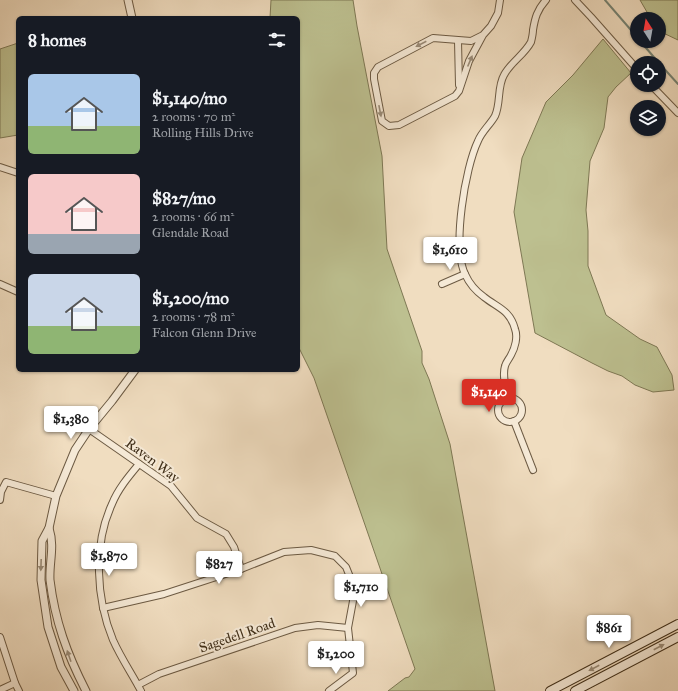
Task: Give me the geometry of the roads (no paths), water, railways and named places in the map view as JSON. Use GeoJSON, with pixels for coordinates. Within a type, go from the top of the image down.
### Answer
{"type":"FeatureCollection","features":[{"type":"Feature","properties":{"kind":"main road"},"geometry":{"type":"LineString","coordinates":[[550,691],[678,624]]}},
{"type":"Feature","properties":{"kind":"main road"},"geometry":{"type":"LineString","coordinates":[[575,691],[678,637]]}},
{"type":"Feature","properties":{"kind":"street"},"geometry":{"type":"LineString","coordinates":[[128,0],[132,16]]}},
{"type":"Feature","properties":{"kind":"street"},"geometry":{"type":"LineString","coordinates":[[482,35],[469,61],[459,91],[455,96],[399,125],[389,126],[382,121],[374,79],[374,72],[378,67],[433,38],[471,41],[482,35],[491,26],[495,19],[500,0]]}},
{"type":"Feature","properties":{"kind":"street"},"geometry":{"type":"LineString","coordinates":[[508,399],[504,377],[505,365],[512,354],[516,330],[512,319],[503,309],[485,298],[474,288],[465,274],[461,258],[460,240],[463,201],[471,156],[478,139],[495,116],[503,76],[511,65],[524,52],[532,40],[536,16],[539,8],[546,0]]}},
{"type":"Feature","properties":{"kind":"street"},"geometry":{"type":"LineString","coordinates":[[575,0],[592,17],[630,61]]}},
{"type":"Feature","properties":{"kind":"street"},"geometry":{"type":"LineString","coordinates":[[458,40],[459,91]]}},
{"type":"Feature","properties":{"kind":"street"},"geometry":{"type":"LineString","coordinates":[[658,92],[678,113]]}},
{"type":"Feature","properties":{"kind":"street"},"geometry":{"type":"LineString","coordinates":[[0,167],[16,172]]}},
{"type":"Feature","properties":{"kind":"street"},"geometry":{"type":"LineString","coordinates":[[442,284],[465,274]]}},
{"type":"Feature","properties":{"kind":"street"},"geometry":{"type":"LineString","coordinates":[[0,284],[16,291]]}},
{"type":"Feature","properties":{"kind":"street"},"geometry":{"type":"LineString","coordinates":[[74,691],[61,667],[48,627],[41,580],[42,541],[49,528],[56,496],[75,450],[89,429],[134,372]]}},
{"type":"Feature","properties":{"kind":"street"},"geometry":{"type":"LineString","coordinates":[[508,399],[518,402],[522,409],[520,416],[514,421],[510,422],[503,420],[498,414],[501,402],[508,399]]}},
{"type":"Feature","properties":{"kind":"street"},"geometry":{"type":"LineString","coordinates":[[514,421],[533,470]]}},
{"type":"Feature","properties":{"kind":"street","name":"Raven Way"},"geometry":{"type":"LineString","coordinates":[[89,429],[171,486],[197,518],[226,534],[234,547],[241,569]]}},
{"type":"Feature","properties":{"kind":"street"},"geometry":{"type":"LineString","coordinates":[[139,464],[124,483],[112,504],[102,533],[99,570],[103,608],[114,640],[139,688]]}},
{"type":"Feature","properties":{"kind":"street"},"geometry":{"type":"LineString","coordinates":[[0,500],[1,492],[6,482],[56,496]]}},
{"type":"Feature","properties":{"kind":"street"},"geometry":{"type":"LineString","coordinates":[[49,528],[52,539],[50,579],[58,623],[71,663],[86,691]]}},
{"type":"Feature","properties":{"kind":"street"},"geometry":{"type":"LineString","coordinates":[[103,608],[164,594],[241,569],[284,552],[311,550],[335,556],[346,567],[352,582],[353,601],[348,628],[353,673],[329,691]]}},
{"type":"Feature","properties":{"kind":"street","name":"Sagedell Road"},"geometry":{"type":"LineString","coordinates":[[139,688],[159,674],[295,628],[318,625],[348,628]]}},
{"type":"Feature","properties":{"kind":"street"},"geometry":{"type":"LineString","coordinates":[[0,637],[19,691]]}},
{"type":"Feature","properties":{"kind":"street"},"geometry":{"type":"LineString","coordinates":[[0,690],[15,683]]}},
{"type":"Feature","properties":{"kind":"waterway"},"geometry":{"type":"LineString","coordinates":[[605,0],[630,29]]}},
{"type":"Feature","properties":{"kind":"waterway"},"geometry":{"type":"LineString","coordinates":[[646,48],[653,56]]}},
{"type":"Feature","properties":{"kind":"waterway"},"geometry":{"type":"LineString","coordinates":[[666,71],[678,84]]}}]}
